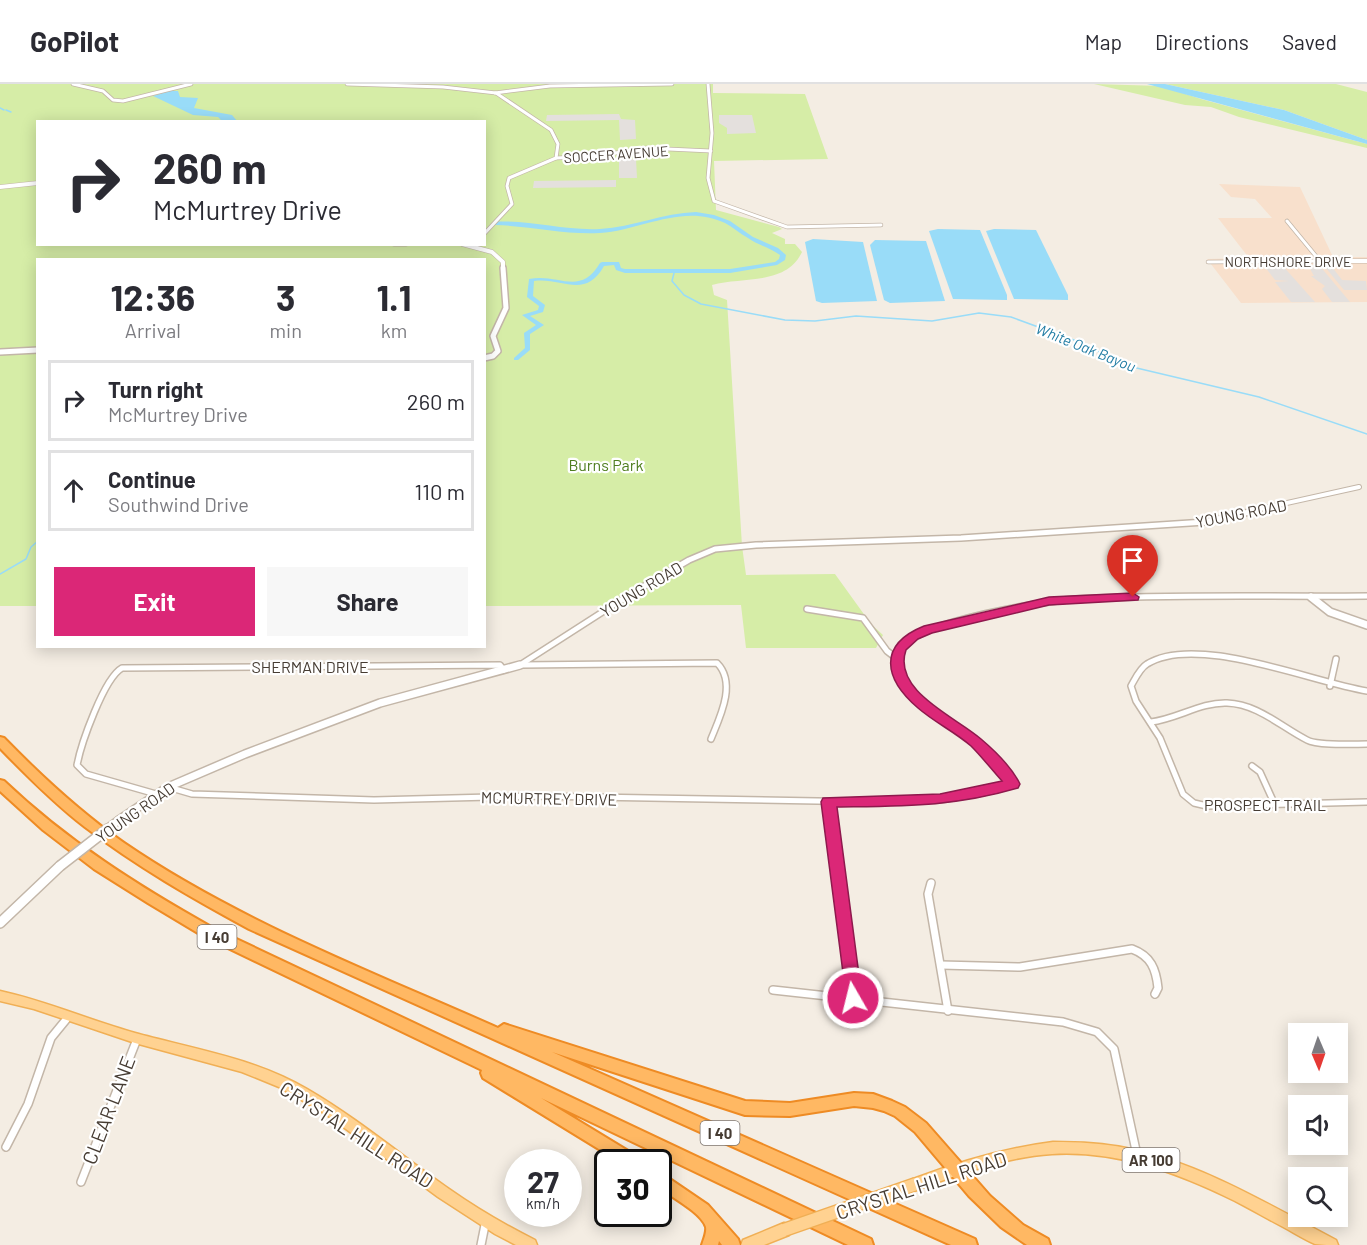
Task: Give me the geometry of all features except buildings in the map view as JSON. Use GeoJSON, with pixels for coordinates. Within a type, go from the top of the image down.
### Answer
{"type":"FeatureCollection","features":[{"type":"Feature","properties":{"kind":"highway","name":"I 40"},"geometry":{"type":"LineString","coordinates":[[0,741],[31,775],[74,814],[148,867],[254,925],[969,1245]]}},
{"type":"Feature","properties":{"kind":"highway","name":"I 40"},"geometry":{"type":"LineString","coordinates":[[0,784],[80,852],[165,908],[208,932],[866,1245]]}},
{"type":"Feature","properties":{"kind":"highway"},"geometry":{"type":"LineString","coordinates":[[472,1021],[746,1108],[788,1110],[854,1100],[885,1104],[908,1115],[920,1125],[956,1170],[1011,1226],[1042,1245]]}},
{"type":"Feature","properties":{"kind":"highway"},"geometry":{"type":"LineString","coordinates":[[458,1052],[612,1149]]}},
{"type":"Feature","properties":{"kind":"highway"},"geometry":{"type":"LineString","coordinates":[[672,1188],[696,1204],[732,1245]]}},
{"type":"Feature","properties":{"kind":"highway"},"geometry":{"type":"LineString","coordinates":[[710,1245],[714,1230],[712,1220]]}},
{"type":"Feature","properties":{"kind":"main road","name":"CRYSTAL HILL ROAD"},"geometry":{"type":"LineString","coordinates":[[0,996],[39,1005],[137,1039],[213,1059],[287,1084],[322,1105],[486,1220],[531,1245]]}},
{"type":"Feature","properties":{"kind":"main road","name":"CRYSTAL HILL ROAD"},"geometry":{"type":"LineString","coordinates":[[748,1245],[956,1170],[1026,1152],[1053,1148],[1096,1150],[1137,1157],[1191,1175],[1331,1245]]}},
{"type":"Feature","properties":{"kind":"street"},"geometry":{"type":"LineString","coordinates":[[73,84],[103,91],[117,101],[191,84]]}},
{"type":"Feature","properties":{"kind":"street"},"geometry":{"type":"LineString","coordinates":[[347,84],[463,86],[495,93],[550,86],[672,84]]}},
{"type":"Feature","properties":{"kind":"street"},"geometry":{"type":"LineString","coordinates":[[708,84],[712,133],[709,187],[712,199],[787,227],[881,225]]}},
{"type":"Feature","properties":{"kind":"street"},"geometry":{"type":"LineString","coordinates":[[486,232],[513,202],[507,186],[509,178],[556,158],[559,145],[555,133],[495,93]]}},
{"type":"Feature","properties":{"kind":"street","name":"SOCCER AVENUE"},"geometry":{"type":"LineString","coordinates":[[556,158],[597,156],[652,148],[711,151]]}},
{"type":"Feature","properties":{"kind":"street"},"geometry":{"type":"LineString","coordinates":[[0,187],[36,183]]}},
{"type":"Feature","properties":{"kind":"street"},"geometry":{"type":"LineString","coordinates":[[1287,221],[1320,261]]}},
{"type":"Feature","properties":{"kind":"street"},"geometry":{"type":"LineString","coordinates":[[476,246],[498,255],[504,274],[506,308],[493,336],[498,351],[493,356],[486,358]]}},
{"type":"Feature","properties":{"kind":"street","name":"NORTHSHORE DRIVE"},"geometry":{"type":"LineString","coordinates":[[1208,262],[1367,261]]}},
{"type":"Feature","properties":{"kind":"street"},"geometry":{"type":"LineString","coordinates":[[0,352],[36,350]]}},
{"type":"Feature","properties":{"kind":"street","name":"YOUNG ROAD"},"geometry":{"type":"LineString","coordinates":[[0,923],[60,866],[119,820],[168,787],[209,768],[380,703],[520,665],[659,578],[696,556],[715,549],[756,545],[978,537],[1205,522],[1359,487]]}},
{"type":"Feature","properties":{"kind":"street"},"geometry":{"type":"LineString","coordinates":[[807,609],[863,618],[896,658],[900,648],[907,640],[928,629],[1049,601],[1089,598],[1367,596]]}},
{"type":"Feature","properties":{"kind":"street"},"geometry":{"type":"LineString","coordinates":[[1311,597],[1330,612],[1367,625]]}},
{"type":"Feature","properties":{"kind":"street","name":"PROSPECT TRAIL"},"geometry":{"type":"LineString","coordinates":[[1367,692],[1330,686],[1228,656],[1200,653],[1171,655],[1142,669],[1131,684],[1136,701],[1151,722],[1183,794],[1189,800],[1207,806],[1367,802]]}},
{"type":"Feature","properties":{"kind":"street","name":"MCMURTREY DRIVE"},"geometry":{"type":"LineString","coordinates":[[168,787],[180,793],[192,794],[374,800],[536,796],[829,802],[931,801],[982,793],[1013,784],[975,742],[923,705],[902,679],[896,658]]}},
{"type":"Feature","properties":{"kind":"street"},"geometry":{"type":"LineString","coordinates":[[1330,686],[1336,659]]}},
{"type":"Feature","properties":{"kind":"street"},"geometry":{"type":"LineString","coordinates":[[520,665],[717,663],[726,674],[726,692],[722,713],[711,739]]}},
{"type":"Feature","properties":{"kind":"street","name":"SHERMAN DRIVE"},"geometry":{"type":"LineString","coordinates":[[156,794],[86,774],[77,765],[82,747],[115,672],[130,667],[474,665],[500,665],[504,670]]}},
{"type":"Feature","properties":{"kind":"street"},"geometry":{"type":"LineString","coordinates":[[1151,722],[1167,720],[1212,704],[1230,703],[1272,717],[1309,742],[1367,744]]}},
{"type":"Feature","properties":{"kind":"street"},"geometry":{"type":"LineString","coordinates":[[1252,766],[1260,772],[1275,805]]}},
{"type":"Feature","properties":{"kind":"street"},"geometry":{"type":"LineString","coordinates":[[829,802],[853,998]]}},
{"type":"Feature","properties":{"kind":"street"},"geometry":{"type":"LineString","coordinates":[[931,883],[928,894],[948,1011]]}},
{"type":"Feature","properties":{"kind":"street"},"geometry":{"type":"LineString","coordinates":[[941,965],[1020,967],[1132,949],[1140,951],[1153,963],[1158,988],[1155,994]]}},
{"type":"Feature","properties":{"kind":"street"},"geometry":{"type":"LineString","coordinates":[[773,990],[1082,1026],[1106,1038],[1116,1054],[1137,1157]]}},
{"type":"Feature","properties":{"kind":"street"},"geometry":{"type":"LineString","coordinates":[[6,1147],[28,1104],[51,1038],[69,1016]]}},
{"type":"Feature","properties":{"kind":"street","name":"CLEAR LANE"},"geometry":{"type":"LineString","coordinates":[[81,1182],[137,1039]]}},
{"type":"Feature","properties":{"kind":"street"},"geometry":{"type":"LineString","coordinates":[[481,1245],[486,1220]]}},
{"type":"Feature","properties":{"kind":"shaded area"},"geometry":{"type":"Polygon","coordinates":[[[619,114],[621,119],[635,120],[636,139],[620,140],[619,120],[546,121],[547,115],[619,114]]]}},
{"type":"Feature","properties":{"kind":"shaded area"},"geometry":{"type":"Polygon","coordinates":[[[719,115],[752,115],[756,133],[727,134],[727,128],[719,123],[719,115]]]}},
{"type":"Feature","properties":{"kind":"shaded area"},"geometry":{"type":"Polygon","coordinates":[[[619,159],[636,159],[637,178],[619,178],[619,159]]]}},
{"type":"Feature","properties":{"kind":"shaded area"},"geometry":{"type":"Polygon","coordinates":[[[616,180],[616,187],[533,188],[534,181],[616,180]]]}},
{"type":"Feature","properties":{"kind":"shaded area"},"geometry":{"type":"Polygon","coordinates":[[[1219,184],[1300,187],[1333,257],[1367,257],[1367,302],[1241,303],[1207,259],[1249,258],[1218,218],[1272,218],[1255,199],[1231,197],[1219,184]]]}},
{"type":"Feature","properties":{"kind":"shaded area"},"geometry":{"type":"Polygon","coordinates":[[[1282,265],[1315,302],[1291,302],[1275,282],[1289,281],[1275,280],[1265,267],[1282,265]]]}},
{"type":"Feature","properties":{"kind":"shaded area"},"geometry":{"type":"Polygon","coordinates":[[[1308,265],[1319,265],[1350,302],[1332,302],[1322,289],[1325,286],[1311,276],[1314,276],[1308,265]]]}},
{"type":"Feature","properties":{"kind":"shaded area"},"geometry":{"type":"Polygon","coordinates":[[[1325,267],[1332,267],[1342,280],[1366,281],[1367,290],[1344,290],[1325,267]]]}},
{"type":"Feature","properties":{"kind":"green space","name":"Burns Park"},"geometry":{"type":"Polygon","coordinates":[[[0,84],[713,84],[713,93],[805,94],[828,159],[714,161],[716,210],[779,227],[782,229],[772,233],[785,239],[785,244],[795,244],[802,252],[795,263],[775,275],[712,285],[714,295],[727,300],[742,546],[746,575],[835,574],[871,624],[883,635],[876,648],[746,648],[741,605],[486,606],[486,258],[36,258],[36,606],[0,606],[0,84]]]}},
{"type":"Feature","properties":{"kind":"green space"},"geometry":{"type":"Polygon","coordinates":[[[1094,84],[1161,86],[1367,144],[1367,148],[1239,117],[1211,107],[1185,105],[1094,84]]]}},
{"type":"Feature","properties":{"kind":"green space"},"geometry":{"type":"Polygon","coordinates":[[[1165,84],[1336,84],[1367,92],[1367,140],[1284,110],[1165,84]]]}},
{"type":"Feature","properties":{"kind":"water"},"geometry":{"type":"Polygon","coordinates":[[[1147,84],[1165,84],[1284,110],[1367,140],[1367,144],[1147,84]]]}},
{"type":"Feature","properties":{"kind":"water"},"geometry":{"type":"Polygon","coordinates":[[[168,91],[178,91],[180,97],[198,98],[194,108],[232,115],[236,120],[193,115],[153,96],[168,91]]]}},
{"type":"Feature","properties":{"kind":"water"},"geometry":{"type":"Polygon","coordinates":[[[938,229],[980,230],[1007,300],[953,299],[929,231],[938,229]]]}},
{"type":"Feature","properties":{"kind":"water"},"geometry":{"type":"Polygon","coordinates":[[[994,229],[1036,230],[1068,295],[1068,300],[1014,299],[986,231],[994,229]]]}},
{"type":"Feature","properties":{"kind":"water"},"geometry":{"type":"Polygon","coordinates":[[[813,239],[863,242],[877,301],[822,303],[816,301],[805,242],[813,239]]]}},
{"type":"Feature","properties":{"kind":"water"},"geometry":{"type":"Polygon","coordinates":[[[875,240],[926,241],[945,301],[890,303],[884,300],[870,245],[875,240]]]}},
{"type":"Feature","properties":{"kind":"waterway"},"geometry":{"type":"LineString","coordinates":[[0,108],[4,110]]}},
{"type":"Feature","properties":{"kind":"waterway"},"geometry":{"type":"LineString","coordinates":[[6,110],[11,112]]}},
{"type":"Feature","properties":{"kind":"waterway"},"geometry":{"type":"LineString","coordinates":[[495,223],[600,231],[664,217],[696,213],[728,222],[751,238],[776,249],[783,255],[782,260],[777,263],[730,271],[625,271],[618,269],[617,263],[602,264],[596,275],[577,284],[548,279],[531,280],[530,297],[542,305],[541,311],[525,315],[541,325],[527,333],[528,349],[516,359]]}},
{"type":"Feature","properties":{"kind":"waterway","name":"White Oak Bayou"},"geometry":{"type":"LineString","coordinates":[[674,273],[672,281],[684,295],[701,304],[785,320],[815,321],[856,316],[932,321],[979,313],[1011,317],[1082,343],[1124,365],[1259,397],[1367,434]]}},
{"type":"Feature","properties":{"kind":"waterway"},"geometry":{"type":"LineString","coordinates":[[0,574],[26,559],[31,547],[36,543]]}},
{"type":"Feature","properties":{"kind":"route"},"geometry":{"type":"LineString","coordinates":[[853,998],[829,802],[931,801],[982,793],[1013,784],[975,742],[923,705],[906,686],[897,666],[896,658],[900,648],[907,640],[928,629],[1049,601],[1133,597]]}}]}
